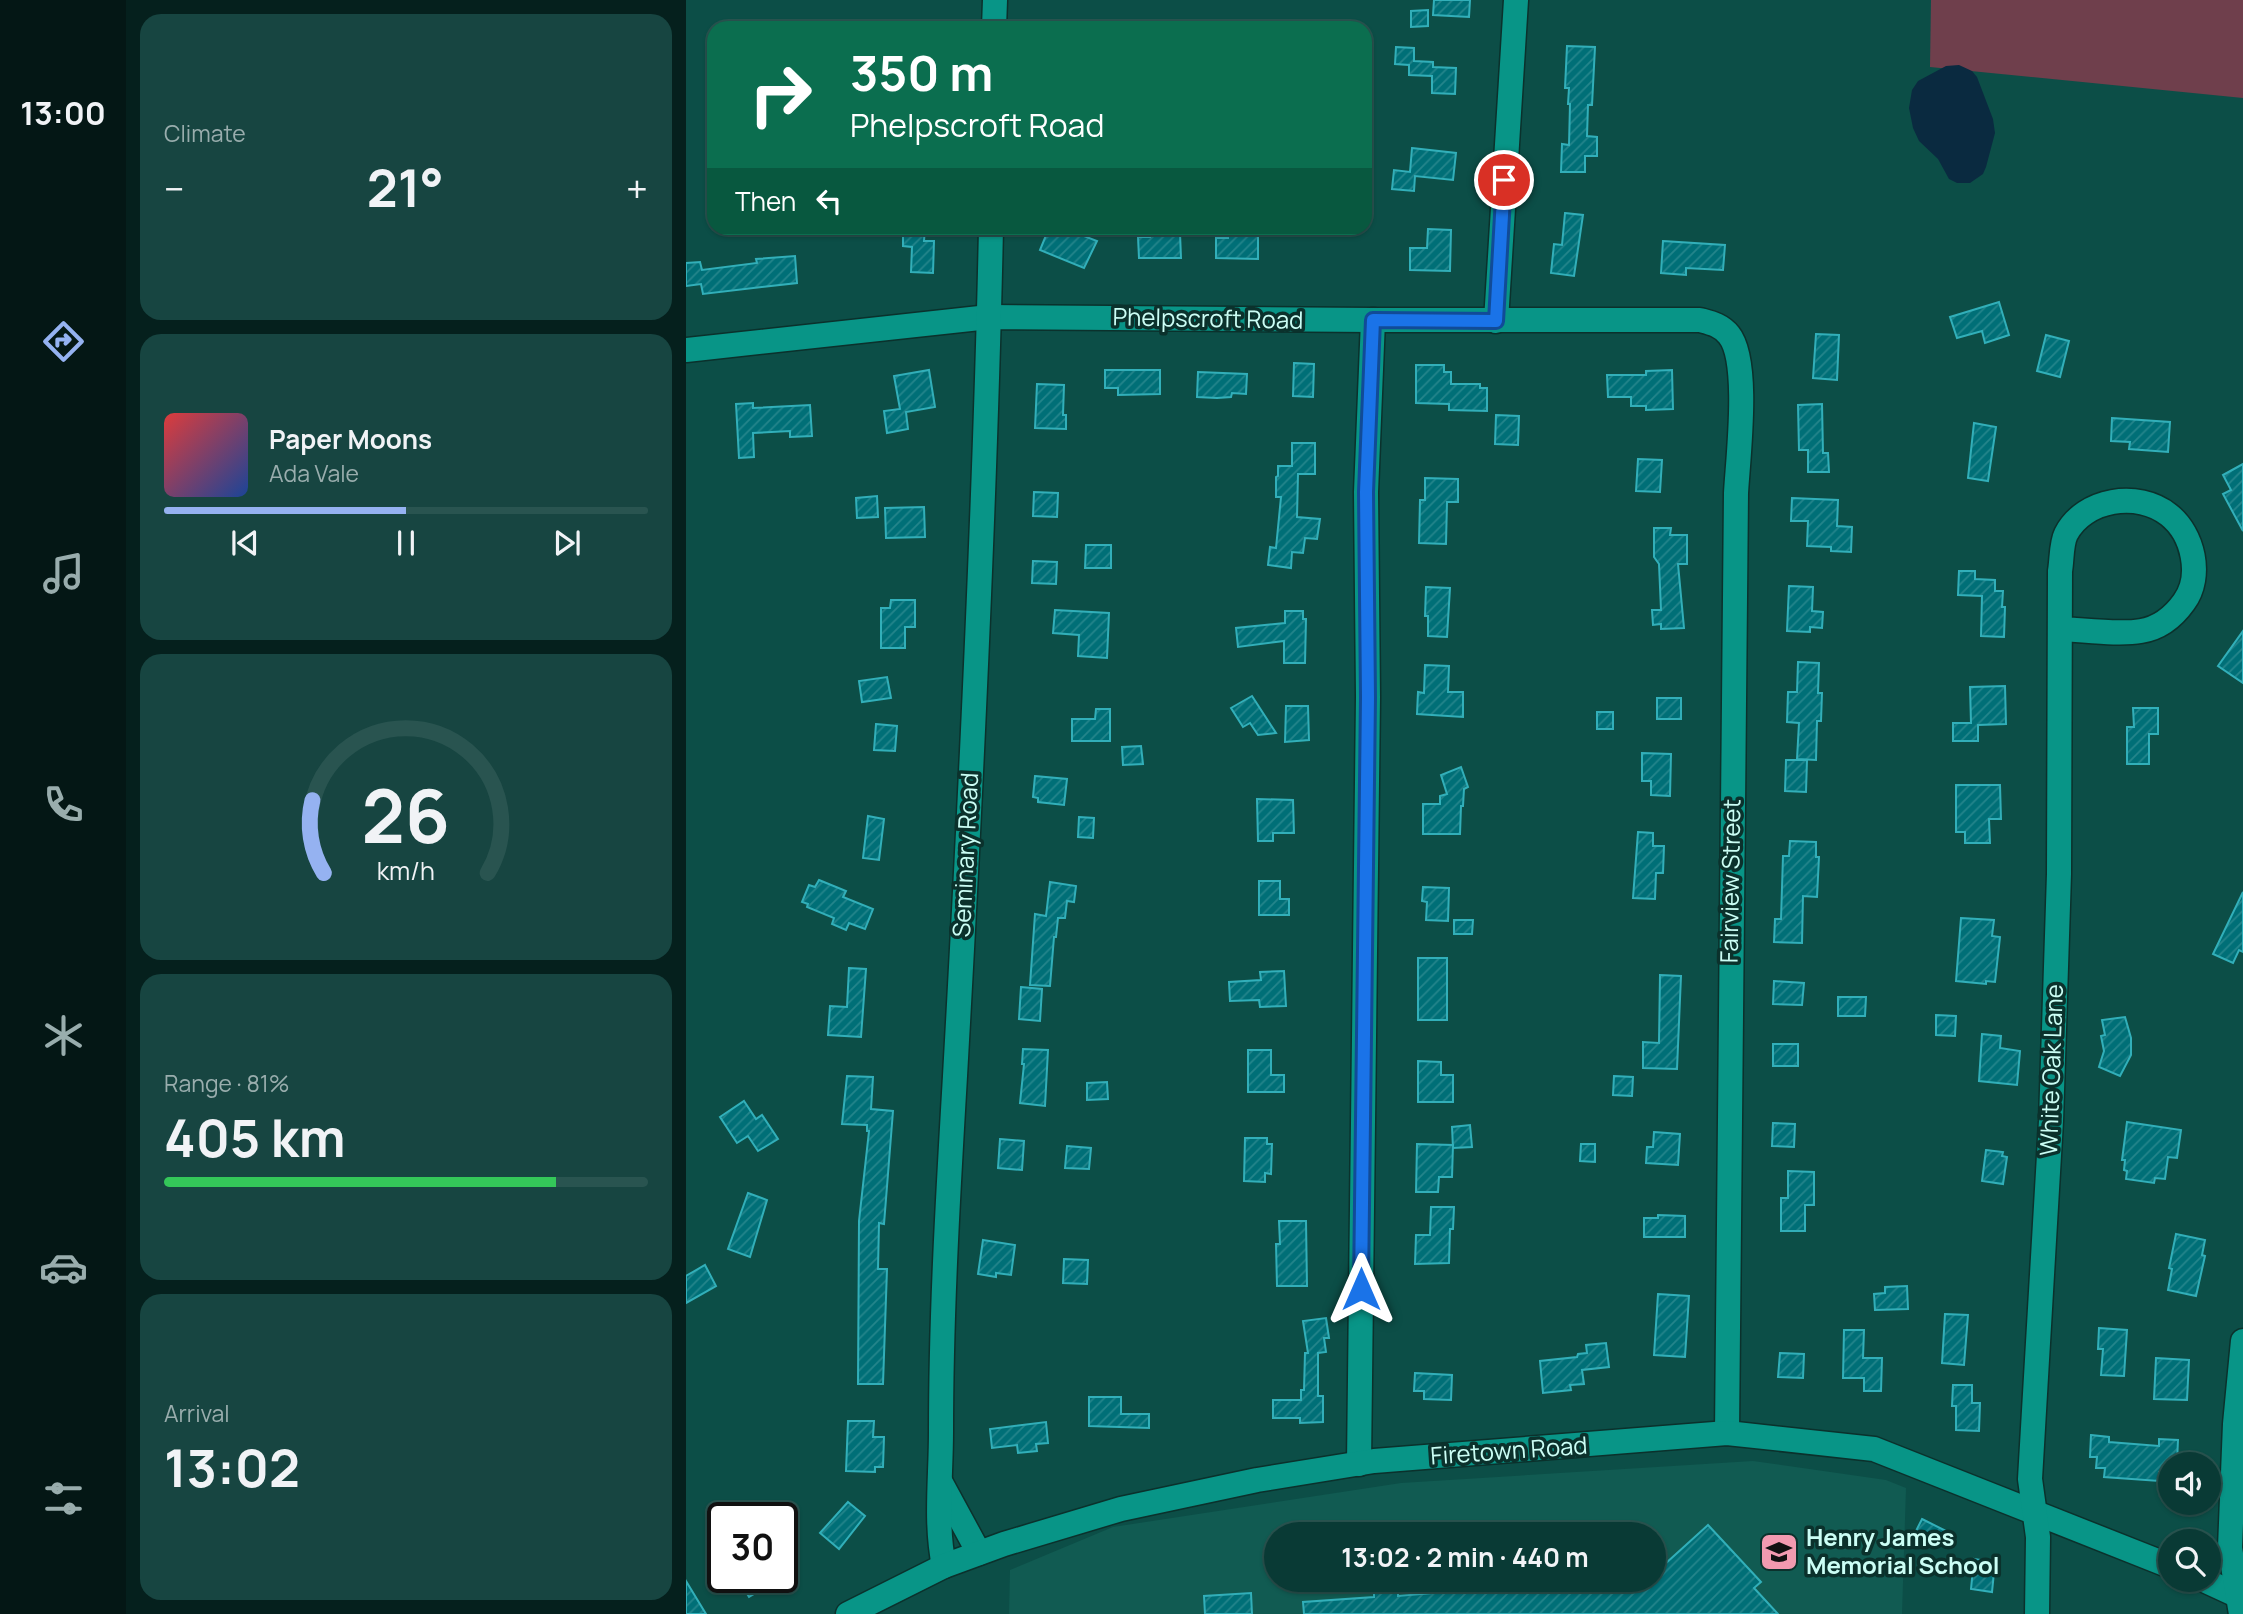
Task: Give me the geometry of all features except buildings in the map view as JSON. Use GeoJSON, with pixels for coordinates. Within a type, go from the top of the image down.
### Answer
{"type":"FeatureCollection","features":[{"type":"Feature","properties":{"kind":"street"},"geometry":{"type":"LineString","coordinates":[[994,21],[995,0]]}},
{"type":"Feature","properties":{"kind":"street"},"geometry":{"type":"LineString","coordinates":[[1496,321],[1516,0]]}},
{"type":"Feature","properties":{"kind":"street","name":"Seminary Road"},"geometry":{"type":"LineString","coordinates":[[944,1566],[937,1510],[941,1483],[941,1363],[981,554],[991,235]]}},
{"type":"Feature","properties":{"kind":"street","name":"Phelpscroft Road"},"geometry":{"type":"LineString","coordinates":[[686,350],[989,317],[1700,320],[1716,324],[1727,333]]}},
{"type":"Feature","properties":{"kind":"street"},"geometry":{"type":"LineString","coordinates":[[1359,1464],[1368,697],[1366,492],[1373,320]]}},
{"type":"Feature","properties":{"kind":"street","name":"Fairview Street"},"geometry":{"type":"LineString","coordinates":[[1727,333],[1739,355],[1741,401],[1736,493],[1727,1433]]}},
{"type":"Feature","properties":{"kind":"street","name":"White Oak Lane"},"geometry":{"type":"LineString","coordinates":[[2037,1614],[2038,1537],[2029,1479],[2051,1121],[2059,874],[2060,571],[2065,537],[2077,518],[2096,506],[2132,502],[2155,506],[2169,514],[2188,540],[2194,573],[2188,596],[2175,615],[2141,631],[2061,629]]}},
{"type":"Feature","properties":{"kind":"street"},"geometry":{"type":"LineString","coordinates":[[2240,1603],[2230,1548],[2235,1424],[2243,1341]]}},
{"type":"Feature","properties":{"kind":"street","name":"Firetown Road"},"geometry":{"type":"LineString","coordinates":[[848,1614],[944,1566],[979,1553],[1121,1509],[1257,1480],[1359,1464],[1727,1433],[1874,1449],[2158,1561]]}},
{"type":"Feature","properties":{"kind":"street","name":"Seminary Road"},"geometry":{"type":"LineString","coordinates":[[941,1483],[979,1553]]}},
{"type":"Feature","properties":{"kind":"street"},"geometry":{"type":"LineString","coordinates":[[2221,1591],[2240,1603]]}},
{"type":"Feature","properties":{"kind":"shaded area"},"geometry":{"type":"Polygon","coordinates":[[[1931,0],[2243,0],[2243,98],[1930,67],[1931,0]]]}},
{"type":"Feature","properties":{"kind":"shaded area","name":"Henry James Memorial School"},"geometry":{"type":"Polygon","coordinates":[[[1753,1461],[1886,1480],[1906,1488],[1902,1614],[1009,1614],[1010,1570],[1113,1527],[1401,1483],[1753,1461]]]}},
{"type":"Feature","properties":{"kind":"water"},"geometry":{"type":"Polygon","coordinates":[[[1959,65],[1972,71],[1977,77],[1993,119],[1995,133],[1983,174],[1970,183],[1957,183],[1949,179],[1938,159],[1919,141],[1909,108],[1912,90],[1918,81],[1946,66],[1959,65]]]}},
{"type":"Feature","properties":{"kind":"place","name":"Henry James Memorial School"},"geometry":{"type":"Point","coordinates":[1779,1552]}},
{"type":"Feature","properties":{"kind":"route"},"geometry":{"type":"LineString","coordinates":[[1361,1289],[1368,697],[1366,492],[1373,320],[1496,321],[1504,180]]}}]}
